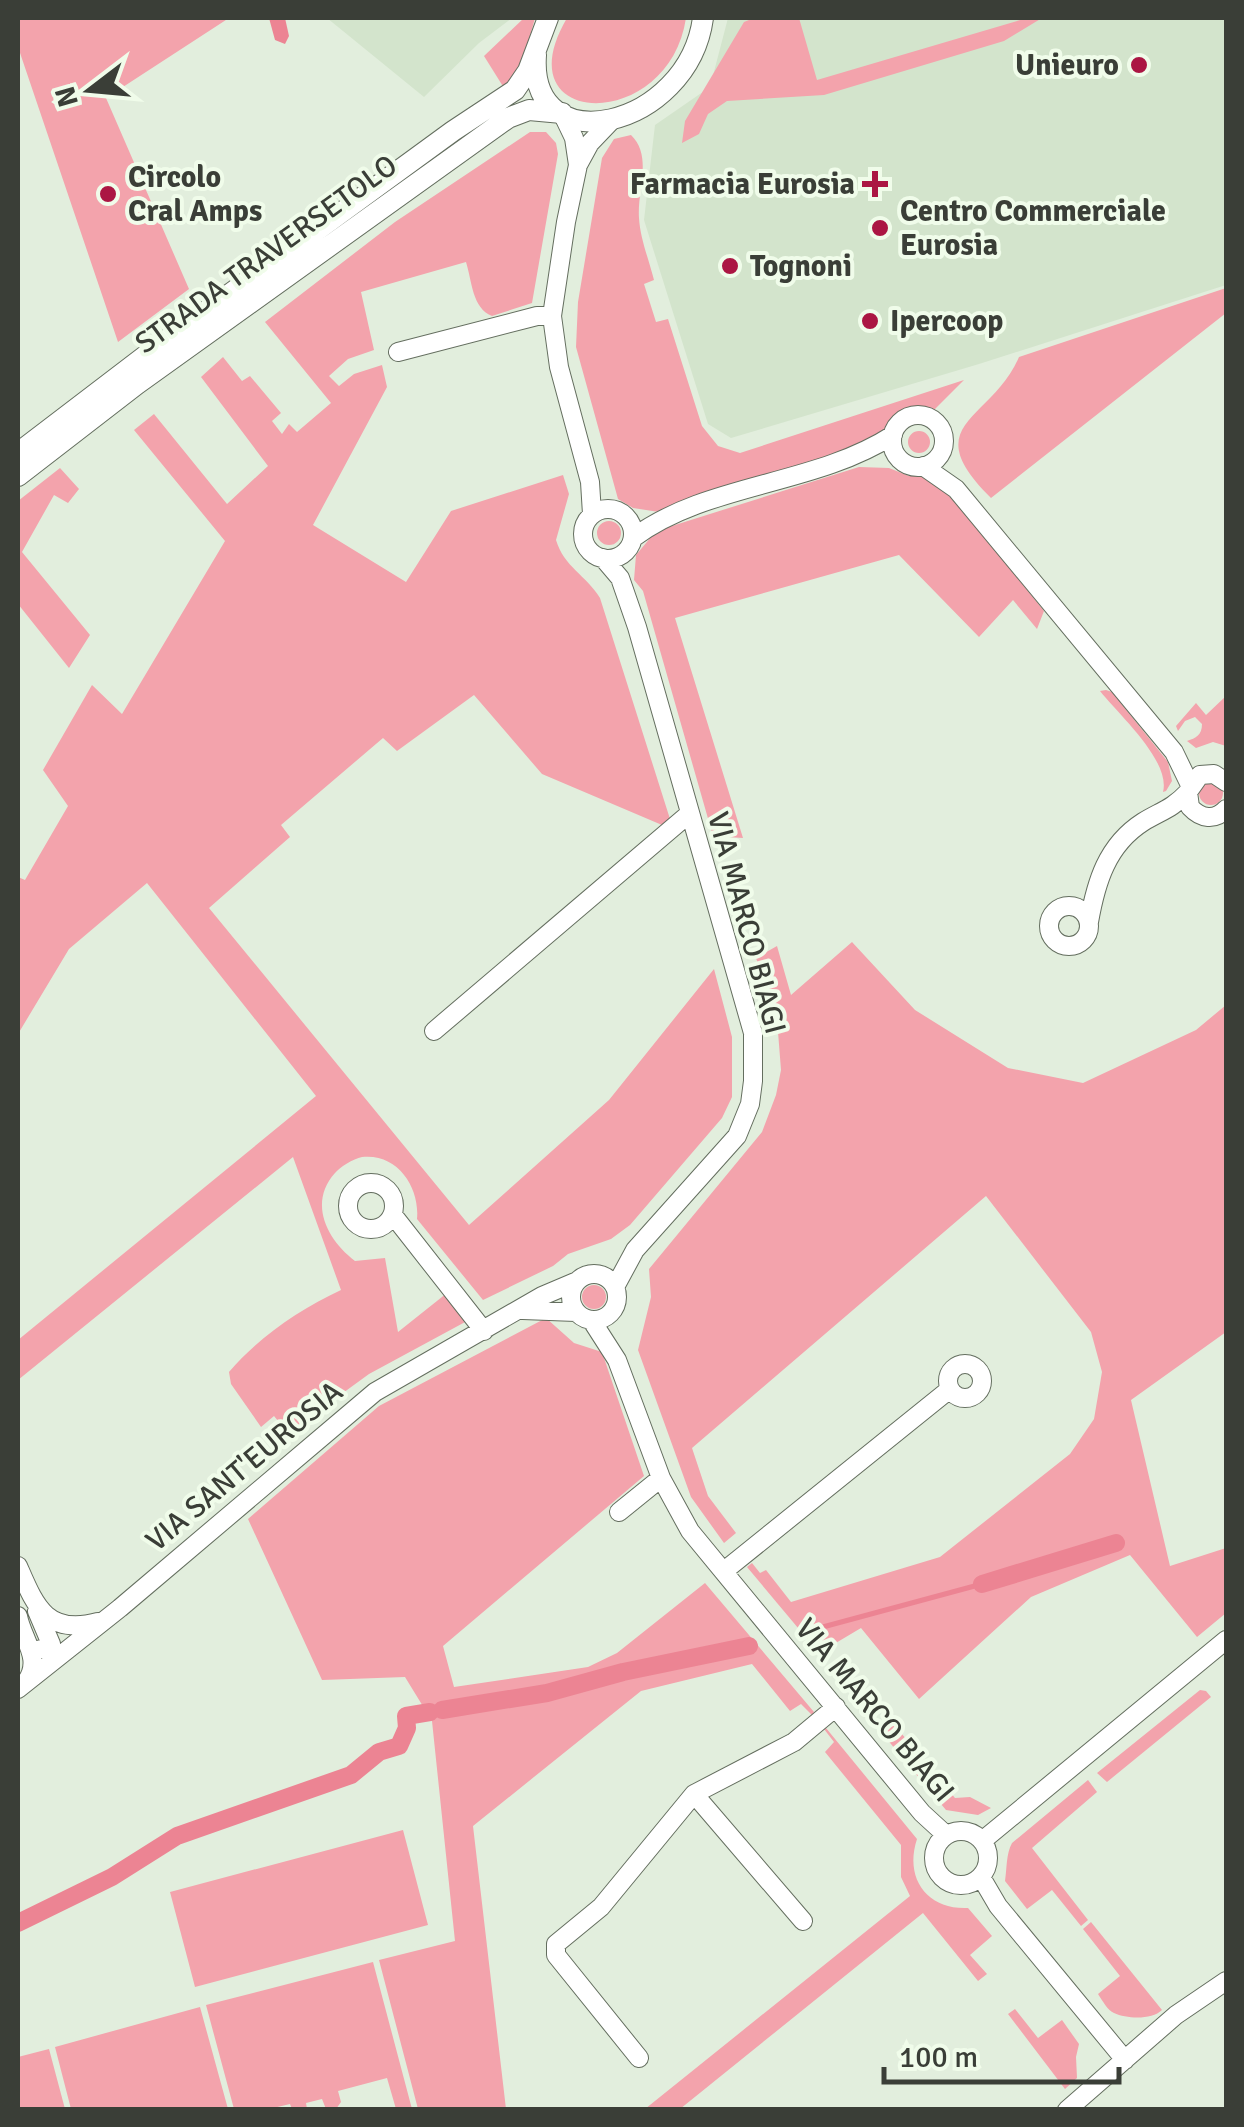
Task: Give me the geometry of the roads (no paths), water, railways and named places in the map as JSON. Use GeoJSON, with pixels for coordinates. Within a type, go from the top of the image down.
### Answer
{"type":"FeatureCollection","features":[{"type":"Feature","properties":{"kind":"main road","name":"STRADA TRAVERSETOLO"},"geometry":{"type":"LineString","coordinates":[[18,453],[212,306],[452,131],[515,90],[536,53],[548,18]]}},
{"type":"Feature","properties":{"kind":"main road"},"geometry":{"type":"LineString","coordinates":[[612,120],[650,104],[674,84],[694,52],[703,18]]}},
{"type":"Feature","properties":{"kind":"main road"},"geometry":{"type":"LineString","coordinates":[[536,53],[540,88],[562,113]]}},
{"type":"Feature","properties":{"kind":"main road","name":"STRADA TRAVERSETOLO"},"geometry":{"type":"LineString","coordinates":[[18,476],[137,384],[508,118],[528,110],[562,113],[586,122],[612,120]]}},
{"type":"Feature","properties":{"kind":"street"},"geometry":{"type":"LineString","coordinates":[[562,113],[574,138],[578,166]]}},
{"type":"Feature","properties":{"kind":"street"},"geometry":{"type":"LineString","coordinates":[[612,120],[590,143],[578,166],[552,316],[558,367],[590,482],[607,511],[631,522],[633,538]]}},
{"type":"Feature","properties":{"kind":"street"},"geometry":{"type":"LineString","coordinates":[[398,352],[536,316],[552,316]]}},
{"type":"Feature","properties":{"kind":"street"},"geometry":{"type":"LineString","coordinates":[[607,511],[583,536],[590,550],[612,556],[660,518],[851,459],[893,435],[908,418],[923,416],[941,431],[942,448],[956,489]]}},
{"type":"Feature","properties":{"kind":"street"},"geometry":{"type":"LineString","coordinates":[[893,435],[894,452],[901,461]]}},
{"type":"Feature","properties":{"kind":"street"},"geometry":{"type":"LineString","coordinates":[[851,459],[923,466],[935,461],[942,448]]}},
{"type":"Feature","properties":{"kind":"street"},"geometry":{"type":"LineString","coordinates":[[923,466],[956,489],[1174,752],[1189,789],[1190,807],[1215,817]]}},
{"type":"Feature","properties":{"kind":"street"},"geometry":{"type":"LineString","coordinates":[[607,511],[660,518]]}},
{"type":"Feature","properties":{"kind":"street","name":"VIA MARCO BIAGI"},"geometry":{"type":"LineString","coordinates":[[612,556],[660,701],[753,1033],[750,1104],[737,1136],[635,1250],[615,1286]]}},
{"type":"Feature","properties":{"kind":"street"},"geometry":{"type":"LineString","coordinates":[[1174,752],[1220,778]]}},
{"type":"Feature","properties":{"kind":"street"},"geometry":{"type":"LineString","coordinates":[[1164,813],[1200,776],[1220,778]]}},
{"type":"Feature","properties":{"kind":"street"},"geometry":{"type":"LineString","coordinates":[[434,1031],[690,813]]}},
{"type":"Feature","properties":{"kind":"street"},"geometry":{"type":"LineString","coordinates":[[1095,887],[1071,906],[1054,913],[1049,926],[1054,939],[1065,946],[1078,944],[1088,935],[1095,887],[1124,834],[1164,813],[1215,817]]}},
{"type":"Feature","properties":{"kind":"street"},"geometry":{"type":"LineString","coordinates":[[1071,906],[1083,911],[1089,922]]}},
{"type":"Feature","properties":{"kind":"street"},"geometry":{"type":"LineString","coordinates":[[393,1215],[484,1331]]}},
{"type":"Feature","properties":{"kind":"street","name":"VIA MARCO BIAGI"},"geometry":{"type":"LineString","coordinates":[[596,1274],[635,1250]]}},
{"type":"Feature","properties":{"kind":"street"},"geometry":{"type":"LineString","coordinates":[[523,1310],[603,1319],[612,1312],[617,1300],[615,1286],[604,1276],[596,1274],[575,1282],[570,1300],[584,1316]]}},
{"type":"Feature","properties":{"kind":"street","name":"VIA SANT'EUROSIA"},"geometry":{"type":"LineString","coordinates":[[22,1685],[370,1396],[542,1296],[575,1282]]}},
{"type":"Feature","properties":{"kind":"street","name":"VIA MARCO BIAGI"},"geometry":{"type":"LineString","coordinates":[[612,1312],[617,1360],[660,1478],[690,1531],[922,1813],[946,1835]]}},
{"type":"Feature","properties":{"kind":"street","name":"VIA MARCO BIAGI"},"geometry":{"type":"LineString","coordinates":[[584,1316],[617,1360]]}},
{"type":"Feature","properties":{"kind":"street"},"geometry":{"type":"LineString","coordinates":[[724,1571],[950,1389]]}},
{"type":"Feature","properties":{"kind":"street"},"geometry":{"type":"LineString","coordinates":[[619,1512],[660,1478]]}},
{"type":"Feature","properties":{"kind":"street"},"geometry":{"type":"LineString","coordinates":[[18,1566],[51,1644],[49,1649],[34,1645]]}},
{"type":"Feature","properties":{"kind":"street"},"geometry":{"type":"LineString","coordinates":[[32,1600],[45,1615],[62,1624],[92,1624],[112,1614]]}},
{"type":"Feature","properties":{"kind":"street"},"geometry":{"type":"LineString","coordinates":[[18,1616],[34,1645],[33,1668],[22,1685]]}},
{"type":"Feature","properties":{"kind":"street"},"geometry":{"type":"LineString","coordinates":[[1125,2060],[998,1906],[981,1877],[988,1856],[982,1841],[1226,1640]]}},
{"type":"Feature","properties":{"kind":"street"},"geometry":{"type":"LineString","coordinates":[[34,1645],[56,1653],[68,1649]]}},
{"type":"Feature","properties":{"kind":"street"},"geometry":{"type":"LineString","coordinates":[[639,2058],[556,1954],[556,1944],[601,1907],[694,1794],[794,1742],[836,1708]]}},
{"type":"Feature","properties":{"kind":"street"},"geometry":{"type":"LineString","coordinates":[[694,1794],[802,1921]]}},
{"type":"Feature","properties":{"kind":"street","name":"VIA MARCO BIAGI"},"geometry":{"type":"LineString","coordinates":[[981,1877],[966,1885],[950,1884],[934,1865],[935,1848],[946,1835],[962,1830],[982,1841]]}},
{"type":"Feature","properties":{"kind":"street"},"geometry":{"type":"LineString","coordinates":[[1066,2110],[1176,2015],[1226,1981]]}},
{"type":"Feature","properties":{"kind":"waterway"},"geometry":{"type":"LineString","coordinates":[[982,1584],[1116,1543]]}},
{"type":"Feature","properties":{"kind":"waterway"},"geometry":{"type":"LineString","coordinates":[[808,1631],[982,1584]]}},
{"type":"Feature","properties":{"kind":"waterway"},"geometry":{"type":"LineString","coordinates":[[442,1710],[547,1693],[623,1672],[749,1646]]}},
{"type":"Feature","properties":{"kind":"waterway"},"geometry":{"type":"LineString","coordinates":[[18,1923],[112,1877],[177,1836],[351,1775],[379,1752],[399,1746],[407,1728],[406,1716],[430,1712]]}},
{"type":"Feature","properties":{"kind":"place","name":"Unieuro"},"geometry":{"type":"Point","coordinates":[1139,65]}},
{"type":"Feature","properties":{"kind":"place","name":"Farmacia Eurosia"},"geometry":{"type":"Point","coordinates":[875,184]}},
{"type":"Feature","properties":{"kind":"place","name":"Circolo Cral Amps"},"geometry":{"type":"Point","coordinates":[108,194]}},
{"type":"Feature","properties":{"kind":"place","name":"Centro Commerciale Eurosia"},"geometry":{"type":"Point","coordinates":[880,228]}},
{"type":"Feature","properties":{"kind":"place","name":"Tognoni"},"geometry":{"type":"Point","coordinates":[730,266]}},
{"type":"Feature","properties":{"kind":"place","name":"Ipercoop"},"geometry":{"type":"Point","coordinates":[870,321]}}]}
